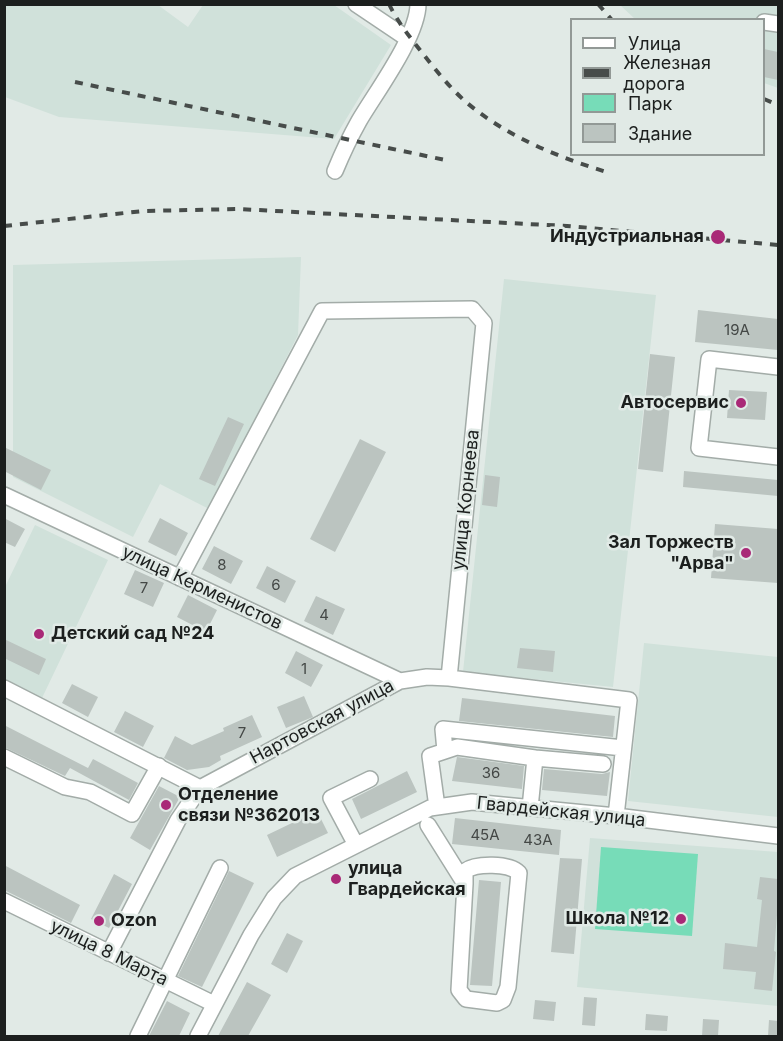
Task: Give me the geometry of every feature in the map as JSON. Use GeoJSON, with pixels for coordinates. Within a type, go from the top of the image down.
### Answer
{"type":"FeatureCollection","features":[{"type":"Feature","properties":{"kind":"street"},"geometry":{"type":"LineString","coordinates":[[356,4],[408,39]]}},
{"type":"Feature","properties":{"kind":"street"},"geometry":{"type":"LineString","coordinates":[[335,171],[358,123],[408,39],[418,12],[418,4]]}},
{"type":"Feature","properties":{"kind":"street","name":"улица Корнеева"},"geometry":{"type":"LineString","coordinates":[[180,578],[322,311],[472,309],[484,323],[448,678]]}},
{"type":"Feature","properties":{"kind":"street"},"geometry":{"type":"LineString","coordinates":[[778,367],[709,359],[699,448],[778,457]]}},
{"type":"Feature","properties":{"kind":"street","name":"улица Керменистов"},"geometry":{"type":"LineString","coordinates":[[4,495],[400,681]]}},
{"type":"Feature","properties":{"kind":"street","name":"Нартовская улица"},"geometry":{"type":"LineString","coordinates":[[109,953],[178,820],[201,788],[400,681],[428,677],[448,678],[629,700],[616,816]]}},
{"type":"Feature","properties":{"kind":"street"},"geometry":{"type":"LineString","coordinates":[[4,688],[201,788]]}},
{"type":"Feature","properties":{"kind":"street"},"geometry":{"type":"LineString","coordinates":[[445,751],[443,729],[623,748]]}},
{"type":"Feature","properties":{"kind":"street"},"geometry":{"type":"LineString","coordinates":[[437,807],[430,756],[457,747],[535,758],[603,764]]}},
{"type":"Feature","properties":{"kind":"street"},"geometry":{"type":"LineString","coordinates":[[4,758],[65,787],[90,792],[132,814],[159,766]]}},
{"type":"Feature","properties":{"kind":"street"},"geometry":{"type":"LineString","coordinates":[[530,808],[535,758]]}},
{"type":"Feature","properties":{"kind":"street"},"geometry":{"type":"LineString","coordinates":[[356,845],[331,798],[370,779]]}},
{"type":"Feature","properties":{"kind":"street","name":"Гвардейская улица"},"geometry":{"type":"LineString","coordinates":[[198,1036],[274,898],[295,876],[430,808],[472,802],[616,816],[778,836]]}},
{"type":"Feature","properties":{"kind":"street"},"geometry":{"type":"LineString","coordinates":[[428,825],[465,884],[459,990],[466,999],[497,1003],[503,1000],[508,987],[519,873],[513,868],[472,865],[465,870],[465,884]]}},
{"type":"Feature","properties":{"kind":"street"},"geometry":{"type":"LineString","coordinates":[[138,1036],[220,868]]}},
{"type":"Feature","properties":{"kind":"street","name":"улица 8 Марта"},"geometry":{"type":"LineString","coordinates":[[4,901],[214,1004]]}},
{"type":"Feature","properties":{"kind":"shaded area"},"geometry":{"type":"Polygon","coordinates":[[[4,5],[158,5],[188,27],[203,5],[334,5],[391,45],[334,139],[59,117],[5,97],[4,5]]]}},
{"type":"Feature","properties":{"kind":"shaded area"},"geometry":{"type":"Polygon","coordinates":[[[620,5],[778,5],[778,88],[765,83],[765,18],[634,18],[620,5]]]}},
{"type":"Feature","properties":{"kind":"shaded area"},"geometry":{"type":"Polygon","coordinates":[[[301,257],[298,335],[209,509],[160,484],[133,537],[13,477],[13,265],[301,257]]]}},
{"type":"Feature","properties":{"kind":"shaded area"},"geometry":{"type":"Polygon","coordinates":[[[504,279],[656,295],[613,687],[463,672],[504,279]]]}},
{"type":"Feature","properties":{"kind":"shaded area","name":"Детский сад №24"},"geometry":{"type":"Polygon","coordinates":[[[35,525],[108,560],[42,698],[5,680],[4,589],[35,525]]]}},
{"type":"Feature","properties":{"kind":"shaded area"},"geometry":{"type":"Polygon","coordinates":[[[644,643],[778,657],[778,817],[628,801],[644,643]]]}},
{"type":"Feature","properties":{"kind":"shaded area","name":"Школа №12"},"geometry":{"type":"Polygon","coordinates":[[[590,838],[778,852],[778,1006],[577,987],[590,838]]]}},
{"type":"Feature","properties":{"kind":"green space"},"geometry":{"type":"Polygon","coordinates":[[[601,847],[698,854],[692,936],[595,929],[601,847]]]}},
{"type":"Feature","properties":{"kind":"building"},"geometry":{"type":"Polygon","coordinates":[[[765,49],[778,52],[778,80],[765,77],[765,49]]]}},
{"type":"Feature","properties":{"kind":"building"},"geometry":{"type":"Polygon","coordinates":[[[698,310],[778,319],[778,350],[695,342],[698,310]]]}},
{"type":"Feature","properties":{"kind":"building"},"geometry":{"type":"Polygon","coordinates":[[[650,354],[675,357],[663,472],[638,469],[650,354]]]}},
{"type":"Feature","properties":{"kind":"building"},"geometry":{"type":"Polygon","coordinates":[[[729,390],[767,392],[765,420],[727,418],[729,390]]]}},
{"type":"Feature","properties":{"kind":"building"},"geometry":{"type":"Polygon","coordinates":[[[228,417],[244,424],[215,486],[199,479],[228,417]]]}},
{"type":"Feature","properties":{"kind":"building"},"geometry":{"type":"Polygon","coordinates":[[[360,439],[386,452],[335,552],[310,539],[360,439]]]}},
{"type":"Feature","properties":{"kind":"building"},"geometry":{"type":"Polygon","coordinates":[[[4,447],[51,470],[41,490],[4,471],[4,447]]]}},
{"type":"Feature","properties":{"kind":"building"},"geometry":{"type":"Polygon","coordinates":[[[684,471],[778,480],[778,496],[683,487],[684,471]]]}},
{"type":"Feature","properties":{"kind":"building"},"geometry":{"type":"Polygon","coordinates":[[[485,475],[500,477],[497,507],[482,505],[485,475]]]}},
{"type":"Feature","properties":{"kind":"building"},"geometry":{"type":"Polygon","coordinates":[[[4,518],[25,529],[15,547],[4,542],[4,518]]]}},
{"type":"Feature","properties":{"kind":"building"},"geometry":{"type":"Polygon","coordinates":[[[160,518],[188,533],[176,556],[148,542],[160,518]]]}},
{"type":"Feature","properties":{"kind":"building","name":"Зал Торжеств \"Арва\""},"geometry":{"type":"Polygon","coordinates":[[[715,524],[778,529],[778,583],[711,578],[715,524]]]}},
{"type":"Feature","properties":{"kind":"building"},"geometry":{"type":"Polygon","coordinates":[[[214,546],[243,561],[231,584],[202,569],[214,546]]]}},
{"type":"Feature","properties":{"kind":"building"},"geometry":{"type":"Polygon","coordinates":[[[267,566],[296,581],[285,603],[256,588],[267,566]]]}},
{"type":"Feature","properties":{"kind":"building"},"geometry":{"type":"Polygon","coordinates":[[[135,570],[164,583],[153,607],[124,594],[135,570]]]}},
{"type":"Feature","properties":{"kind":"building"},"geometry":{"type":"Polygon","coordinates":[[[188,595],[217,610],[206,632],[177,617],[188,595]]]}},
{"type":"Feature","properties":{"kind":"building"},"geometry":{"type":"Polygon","coordinates":[[[316,596],[345,609],[333,635],[304,621],[316,596]]]}},
{"type":"Feature","properties":{"kind":"building"},"geometry":{"type":"Polygon","coordinates":[[[4,639],[46,659],[39,675],[4,658],[4,639]]]}},
{"type":"Feature","properties":{"kind":"building"},"geometry":{"type":"Polygon","coordinates":[[[520,648],[555,651],[553,672],[517,668],[520,648]]]}},
{"type":"Feature","properties":{"kind":"building"},"geometry":{"type":"Polygon","coordinates":[[[296,651],[323,665],[311,687],[285,673],[296,651]]]}},
{"type":"Feature","properties":{"kind":"building"},"geometry":{"type":"Polygon","coordinates":[[[72,684],[98,697],[88,717],[62,703],[72,684]]]}},
{"type":"Feature","properties":{"kind":"building"},"geometry":{"type":"Polygon","coordinates":[[[304,696],[313,717],[286,728],[277,707],[304,696]]]}},
{"type":"Feature","properties":{"kind":"building"},"geometry":{"type":"Polygon","coordinates":[[[462,698],[615,716],[613,737],[459,721],[462,698]]]}},
{"type":"Feature","properties":{"kind":"building"},"geometry":{"type":"Polygon","coordinates":[[[125,711],[154,726],[143,747],[114,732],[125,711]]]}},
{"type":"Feature","properties":{"kind":"building"},"geometry":{"type":"Polygon","coordinates":[[[252,715],[262,737],[220,756],[221,760],[209,767],[187,770],[164,758],[175,736],[192,745],[252,715]]]}},
{"type":"Feature","properties":{"kind":"building"},"geometry":{"type":"Polygon","coordinates":[[[4,725],[88,768],[93,759],[138,783],[129,800],[70,768],[65,776],[4,747],[4,725]]]}},
{"type":"Feature","properties":{"kind":"building"},"geometry":{"type":"Polygon","coordinates":[[[457,757],[524,766],[522,789],[452,781],[457,757]]]}},
{"type":"Feature","properties":{"kind":"building"},"geometry":{"type":"Polygon","coordinates":[[[544,769],[602,774],[610,772],[607,796],[542,790],[544,769]]]}},
{"type":"Feature","properties":{"kind":"building"},"geometry":{"type":"Polygon","coordinates":[[[407,771],[417,792],[361,819],[352,799],[407,771]]]}},
{"type":"Feature","properties":{"kind":"building"},"geometry":{"type":"Polygon","coordinates":[[[159,786],[180,797],[150,850],[130,838],[159,786]]]}},
{"type":"Feature","properties":{"kind":"building"},"geometry":{"type":"Polygon","coordinates":[[[317,811],[328,833],[277,857],[267,835],[317,811]]]}},
{"type":"Feature","properties":{"kind":"building"},"geometry":{"type":"Polygon","coordinates":[[[455,818],[561,830],[559,855],[452,844],[455,818]]]}},
{"type":"Feature","properties":{"kind":"building"},"geometry":{"type":"Polygon","coordinates":[[[560,858],[582,859],[574,954],[551,952],[560,858]]]}},
{"type":"Feature","properties":{"kind":"building"},"geometry":{"type":"Polygon","coordinates":[[[4,865],[80,905],[71,923],[4,890],[4,865]]]}},
{"type":"Feature","properties":{"kind":"building"},"geometry":{"type":"Polygon","coordinates":[[[229,871],[254,883],[202,987],[178,976],[229,871]]]}},
{"type":"Feature","properties":{"kind":"building"},"geometry":{"type":"Polygon","coordinates":[[[114,874],[132,884],[109,928],[91,919],[114,874]]]}},
{"type":"Feature","properties":{"kind":"building"},"geometry":{"type":"Polygon","coordinates":[[[760,877],[778,879],[774,951],[776,952],[772,991],[754,989],[756,972],[723,969],[725,943],[757,947],[762,900],[757,899],[760,877]]]}},
{"type":"Feature","properties":{"kind":"building"},"geometry":{"type":"Polygon","coordinates":[[[479,880],[501,882],[492,986],[470,985],[479,880]]]}},
{"type":"Feature","properties":{"kind":"building"},"geometry":{"type":"Polygon","coordinates":[[[287,933],[303,941],[287,973],[271,964],[287,933]]]}},
{"type":"Feature","properties":{"kind":"building"},"geometry":{"type":"Polygon","coordinates":[[[247,982],[271,995],[248,1036],[218,1036],[247,982]]]}},
{"type":"Feature","properties":{"kind":"building"},"geometry":{"type":"Polygon","coordinates":[[[584,997],[597,998],[595,1026],[582,1025],[584,997]]]}},
{"type":"Feature","properties":{"kind":"building"},"geometry":{"type":"Polygon","coordinates":[[[535,1000],[556,1002],[554,1021],[533,1019],[535,1000]]]}},
{"type":"Feature","properties":{"kind":"building"},"geometry":{"type":"Polygon","coordinates":[[[167,1001],[190,1013],[179,1036],[149,1036],[167,1001]]]}},
{"type":"Feature","properties":{"kind":"building"},"geometry":{"type":"Polygon","coordinates":[[[646,1014],[668,1016],[667,1031],[645,1030],[646,1014]]]}},
{"type":"Feature","properties":{"kind":"building"},"geometry":{"type":"Polygon","coordinates":[[[703,1019],[719,1020],[718,1036],[702,1036],[703,1019]]]}},
{"type":"Feature","properties":{"kind":"building"},"geometry":{"type":"Polygon","coordinates":[[[769,1020],[778,1021],[778,1036],[768,1036],[769,1020]]]}},
{"type":"Feature","properties":{"kind":"railway"},"geometry":{"type":"LineString","coordinates":[[389,4],[403,28],[436,70],[466,102],[516,136],[572,160],[610,173]]}},
{"type":"Feature","properties":{"kind":"railway"},"geometry":{"type":"LineString","coordinates":[[598,4],[610,18]]}},
{"type":"Feature","properties":{"kind":"railway"},"geometry":{"type":"LineString","coordinates":[[75,82],[450,161]]}},
{"type":"Feature","properties":{"kind":"railway"},"geometry":{"type":"LineString","coordinates":[[765,99],[778,105]]}},
{"type":"Feature","properties":{"kind":"railway"},"geometry":{"type":"LineString","coordinates":[[4,226],[143,211],[238,209],[567,226],[778,245]]}},
{"type":"Feature","properties":{"kind":"place","name":"Индустриальная"},"geometry":{"type":"Point","coordinates":[718,237]}},
{"type":"Feature","properties":{"kind":"place","name":"Автосервис"},"geometry":{"type":"Point","coordinates":[741,403]}},
{"type":"Feature","properties":{"kind":"place","name":"Зал Торжеств \"Арва\""},"geometry":{"type":"Point","coordinates":[746,553]}},
{"type":"Feature","properties":{"kind":"place","name":"Детский сад №24"},"geometry":{"type":"Point","coordinates":[39,634]}},
{"type":"Feature","properties":{"kind":"place","name":"Отделение связи №362013"},"geometry":{"type":"Point","coordinates":[166,805]}},
{"type":"Feature","properties":{"kind":"place","name":"улица Гвардейская"},"geometry":{"type":"Point","coordinates":[336,879]}},
{"type":"Feature","properties":{"kind":"place","name":"Школа №12"},"geometry":{"type":"Point","coordinates":[681,919]}},
{"type":"Feature","properties":{"kind":"place","name":"Ozon"},"geometry":{"type":"Point","coordinates":[99,921]}}]}
